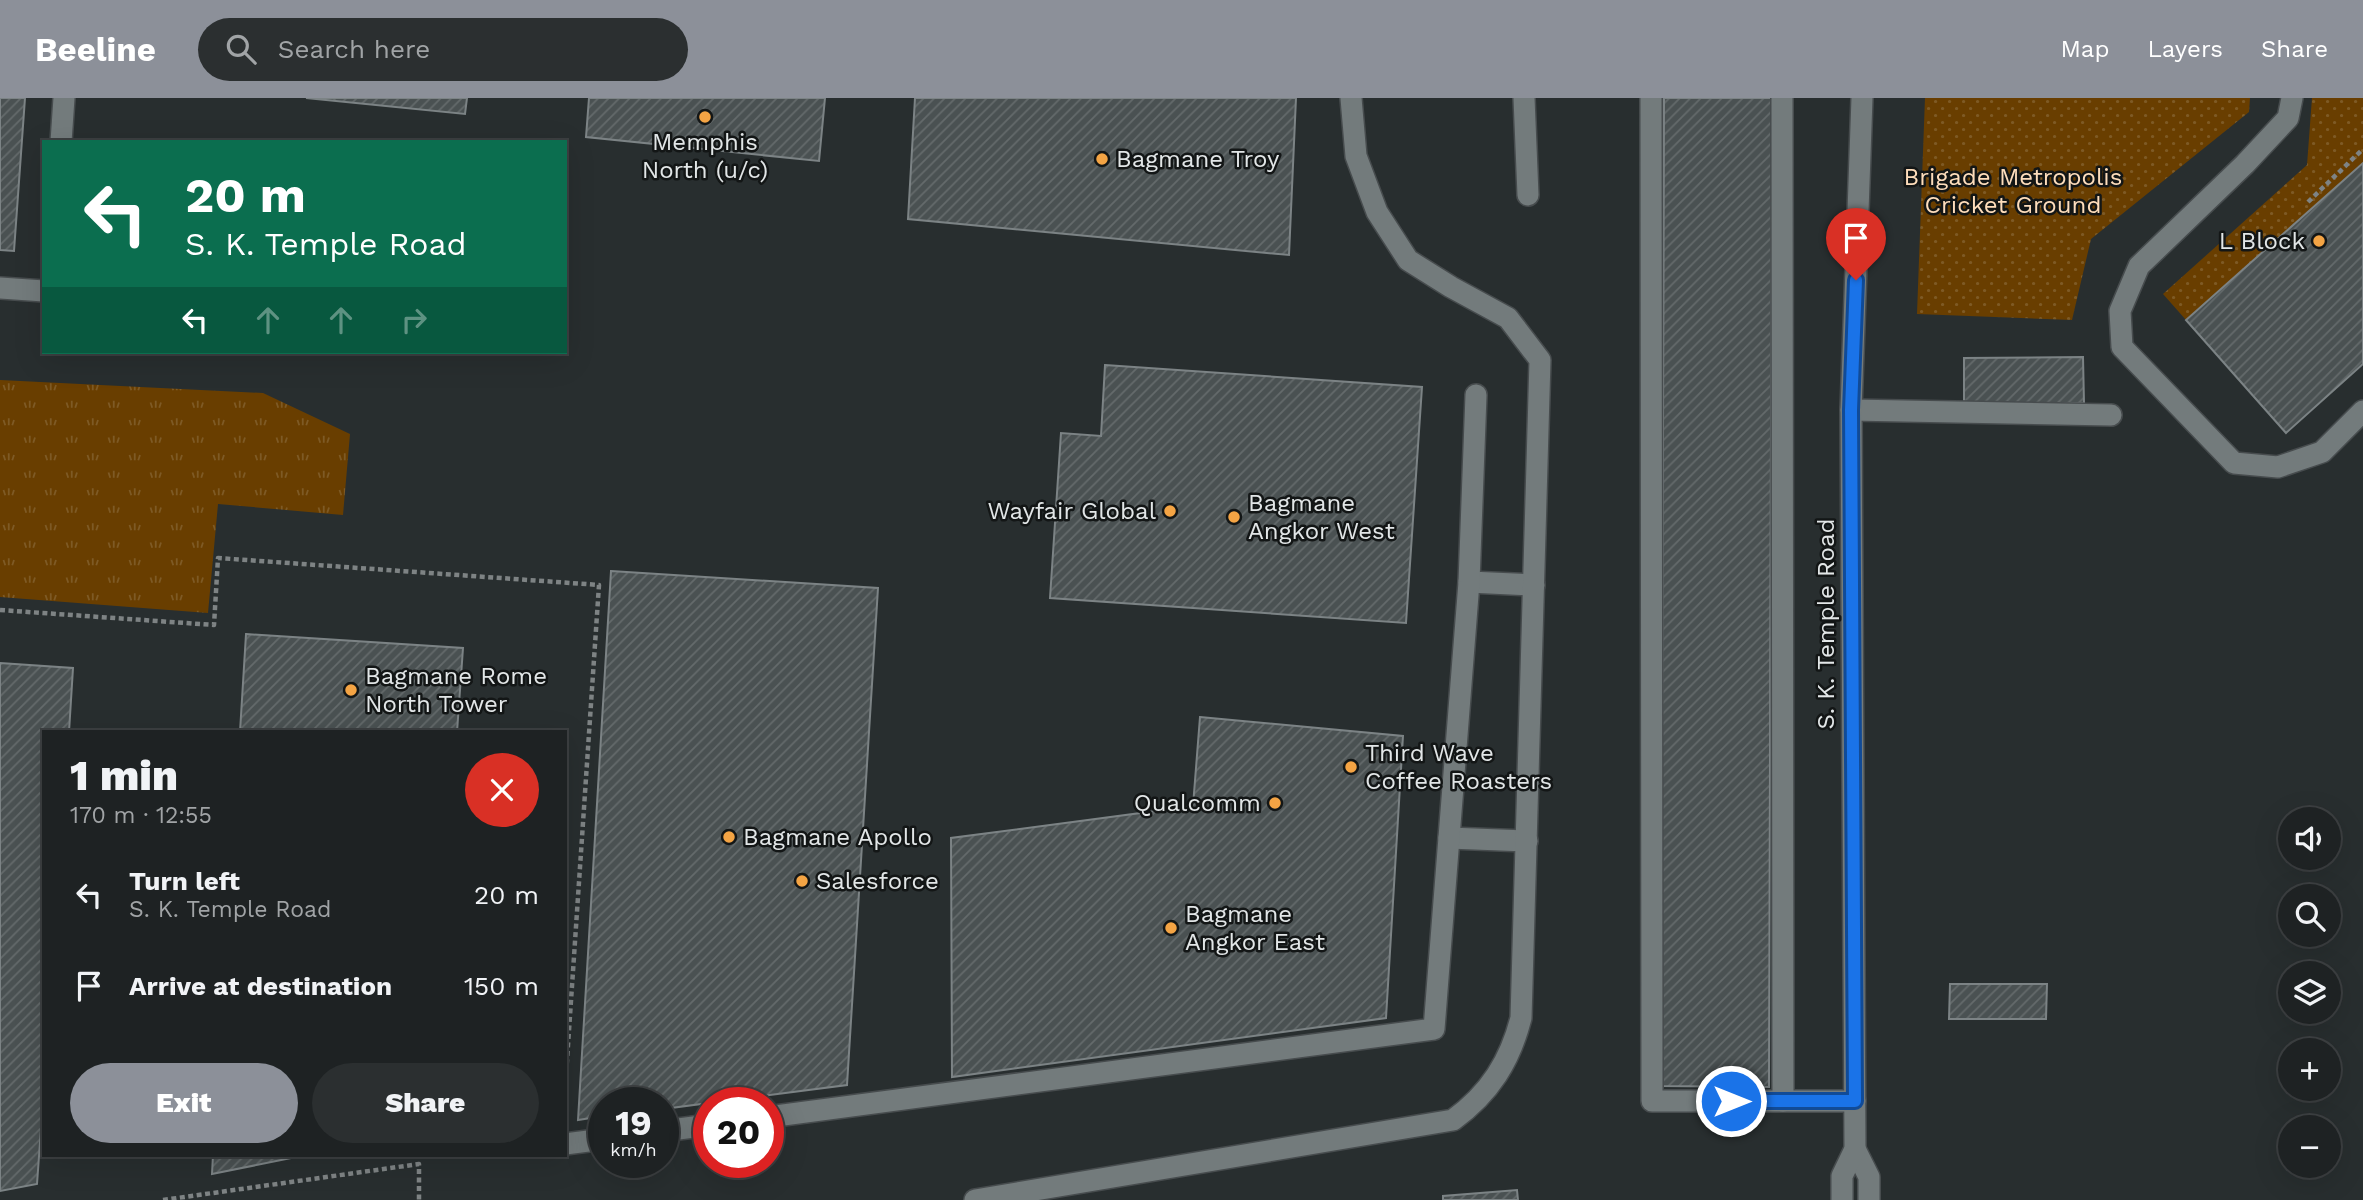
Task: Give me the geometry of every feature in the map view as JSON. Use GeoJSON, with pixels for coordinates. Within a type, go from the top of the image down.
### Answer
{"type":"FeatureCollection","features":[{"type":"Feature","properties":{"kind":"street"},"geometry":{"type":"LineString","coordinates":[[61,140],[64,98]]}},
{"type":"Feature","properties":{"kind":"street"},"geometry":{"type":"LineString","coordinates":[[975,1200],[1453,1120],[1469,1109],[1494,1081],[1516,1041],[1521,1018],[1541,360],[1508,318],[1408,260],[1377,212],[1356,156],[1350,98]]}},
{"type":"Feature","properties":{"kind":"street"},"geometry":{"type":"LineString","coordinates":[[1524,98],[1528,195]]}},
{"type":"Feature","properties":{"kind":"street"},"geometry":{"type":"LineString","coordinates":[[1651,98],[1652,1101],[1855,1101]]}},
{"type":"Feature","properties":{"kind":"street"},"geometry":{"type":"LineString","coordinates":[[1782,98],[1783,1101]]}},
{"type":"Feature","properties":{"kind":"street","name":"S. K. Temple Road"},"geometry":{"type":"LineString","coordinates":[[1842,1200],[1842,1176],[1855,1149],[1851,410],[1862,98]]}},
{"type":"Feature","properties":{"kind":"street"},"geometry":{"type":"LineString","coordinates":[[2292,98],[2288,118],[2245,164],[2139,266],[2120,311],[2122,347],[2234,463],[2278,467],[2322,452],[2363,411]]}},
{"type":"Feature","properties":{"kind":"street"},"geometry":{"type":"LineString","coordinates":[[0,288],[42,291]]}},
{"type":"Feature","properties":{"kind":"street"},"geometry":{"type":"LineString","coordinates":[[784,1115],[1434,1029],[1469,582],[1476,395]]}},
{"type":"Feature","properties":{"kind":"street"},"geometry":{"type":"LineString","coordinates":[[1851,410],[2111,415]]}},
{"type":"Feature","properties":{"kind":"street"},"geometry":{"type":"LineString","coordinates":[[1469,582],[1534,585]]}},
{"type":"Feature","properties":{"kind":"street"},"geometry":{"type":"LineString","coordinates":[[1449,838],[1527,841]]}},
{"type":"Feature","properties":{"kind":"street"},"geometry":{"type":"LineString","coordinates":[[567,1144],[588,1141]]}},
{"type":"Feature","properties":{"kind":"street","name":"S. K. Temple Road"},"geometry":{"type":"LineString","coordinates":[[1855,1149],[1869,1177],[1869,1200]]}},
{"type":"Feature","properties":{"kind":"path"},"geometry":{"type":"LineString","coordinates":[[2308,202],[2363,149]]}},
{"type":"Feature","properties":{"kind":"path"},"geometry":{"type":"LineString","coordinates":[[0,610],[214,625],[218,558],[599,584],[567,1060]]}},
{"type":"Feature","properties":{"kind":"path"},"geometry":{"type":"LineString","coordinates":[[163,1200],[419,1164],[419,1200]]}},
{"type":"Feature","properties":{"kind":"green space","name":"Brigade Metropolis Cricket Ground"},"geometry":{"type":"Polygon","coordinates":[[[1925,98],[2250,98],[2249,112],[2091,239],[2072,320],[1917,314],[1925,98]]]}},
{"type":"Feature","properties":{"kind":"green space","name":"L Block"},"geometry":{"type":"Polygon","coordinates":[[[2312,98],[2363,98],[2363,364],[2286,433],[2163,294],[2307,165],[2312,98]]]}},
{"type":"Feature","properties":{"kind":"green space"},"geometry":{"type":"Polygon","coordinates":[[[0,380],[263,393],[350,434],[343,515],[218,504],[208,613],[0,597],[0,380]]]}},
{"type":"Feature","properties":{"kind":"building"},"geometry":{"type":"Polygon","coordinates":[[[0,98],[25,98],[14,251],[0,250],[0,98]]]}},
{"type":"Feature","properties":{"kind":"building"},"geometry":{"type":"Polygon","coordinates":[[[306,98],[467,98],[465,114],[306,98]]]}},
{"type":"Feature","properties":{"kind":"building","name":"Memphis North (u/c)"},"geometry":{"type":"Polygon","coordinates":[[[589,98],[825,98],[819,161],[586,137],[589,98]]]}},
{"type":"Feature","properties":{"kind":"building","name":"Bagmane Troy"},"geometry":{"type":"Polygon","coordinates":[[[915,98],[1296,98],[1289,255],[908,219],[915,98]]]}},
{"type":"Feature","properties":{"kind":"building"},"geometry":{"type":"Polygon","coordinates":[[[1664,98],[1772,98],[1769,1087],[1661,1086],[1664,98]]]}},
{"type":"Feature","properties":{"kind":"building","name":"L Block"},"geometry":{"type":"Polygon","coordinates":[[[2363,163],[2363,364],[2286,433],[2186,320],[2363,163]]]}},
{"type":"Feature","properties":{"kind":"building"},"geometry":{"type":"Polygon","coordinates":[[[2083,357],[2084,403],[1964,404],[1964,358],[2083,357]]]}},
{"type":"Feature","properties":{"kind":"building","name":"Bagmane Angkor West"},"geometry":{"type":"Polygon","coordinates":[[[1105,365],[1422,387],[1406,623],[1050,598],[1061,433],[1101,436],[1105,365]]]}},
{"type":"Feature","properties":{"kind":"building","name":"Bagmane Apollo"},"geometry":{"type":"Polygon","coordinates":[[[611,571],[878,588],[847,1085],[784,1093],[784,1087],[693,1087],[693,1105],[679,1107],[679,1087],[588,1087],[588,1118],[578,1120],[611,571]]]}},
{"type":"Feature","properties":{"kind":"building","name":"Bagmane Rome North Tower"},"geometry":{"type":"Polygon","coordinates":[[[246,634],[463,648],[457,730],[240,730],[246,634]]]}},
{"type":"Feature","properties":{"kind":"building"},"geometry":{"type":"Polygon","coordinates":[[[0,663],[73,668],[69,730],[42,730],[42,1115],[37,1184],[0,1191],[0,663]]]}},
{"type":"Feature","properties":{"kind":"building","name":"Bagmane Angkor East"},"geometry":{"type":"Polygon","coordinates":[[[1200,717],[1403,736],[1386,1018],[952,1077],[951,838],[1193,806],[1200,717]]]}},
{"type":"Feature","properties":{"kind":"building"},"geometry":{"type":"Polygon","coordinates":[[[1950,984],[2047,984],[2046,1019],[1949,1019],[1950,984]]]}},
{"type":"Feature","properties":{"kind":"building"},"geometry":{"type":"Polygon","coordinates":[[[213,1157],[296,1157],[212,1174],[213,1157]]]}},
{"type":"Feature","properties":{"kind":"building"},"geometry":{"type":"Polygon","coordinates":[[[1517,1190],[1518,1200],[1443,1200],[1443,1196],[1517,1190]]]}},
{"type":"Feature","properties":{"kind":"place","name":"Memphis North (u/c)"},"geometry":{"type":"Point","coordinates":[705,117]}},
{"type":"Feature","properties":{"kind":"place","name":"Bagmane Troy"},"geometry":{"type":"Point","coordinates":[1102,159]}},
{"type":"Feature","properties":{"kind":"place","name":"L Block"},"geometry":{"type":"Point","coordinates":[2319,241]}},
{"type":"Feature","properties":{"kind":"place","name":"Wayfair Global"},"geometry":{"type":"Point","coordinates":[1170,511]}},
{"type":"Feature","properties":{"kind":"place","name":"Bagmane Angkor West"},"geometry":{"type":"Point","coordinates":[1234,517]}},
{"type":"Feature","properties":{"kind":"place","name":"Bagmane Rome North Tower"},"geometry":{"type":"Point","coordinates":[351,690]}},
{"type":"Feature","properties":{"kind":"place","name":"Third Wave Coffee Roasters"},"geometry":{"type":"Point","coordinates":[1351,767]}},
{"type":"Feature","properties":{"kind":"place","name":"Qualcomm"},"geometry":{"type":"Point","coordinates":[1275,803]}},
{"type":"Feature","properties":{"kind":"place","name":"Bagmane Apollo"},"geometry":{"type":"Point","coordinates":[729,837]}},
{"type":"Feature","properties":{"kind":"place","name":"Salesforce"},"geometry":{"type":"Point","coordinates":[802,881]}},
{"type":"Feature","properties":{"kind":"place","name":"Bagmane Angkor East"},"geometry":{"type":"Point","coordinates":[1171,928]}},
{"type":"Feature","properties":{"kind":"route"},"geometry":{"type":"LineString","coordinates":[[1731,1101],[1855,1101],[1851,410],[1856,280]]}}]}
